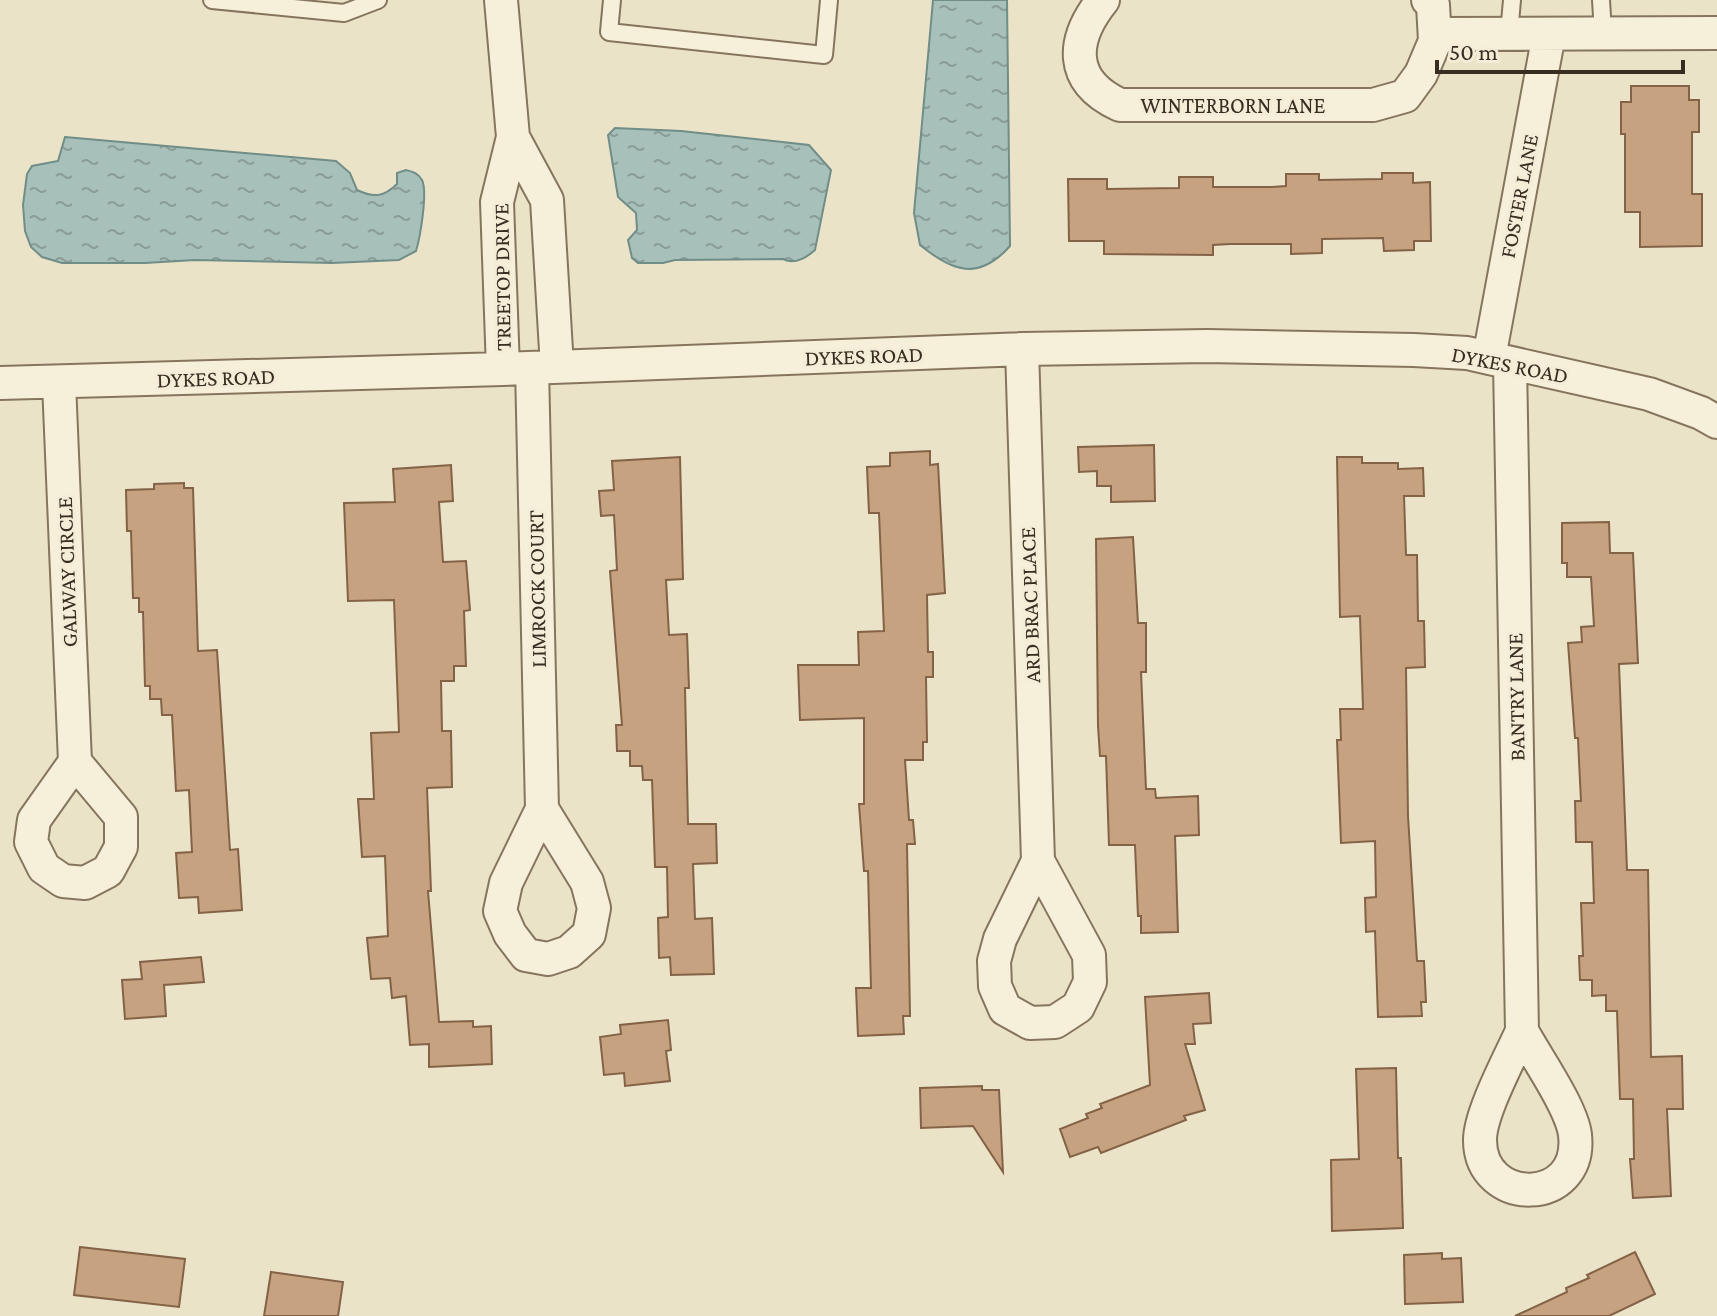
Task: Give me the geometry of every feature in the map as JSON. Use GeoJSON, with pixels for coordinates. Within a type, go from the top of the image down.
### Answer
{"type":"FeatureCollection","features":[{"type":"Feature","properties":{"kind":"street","name":"TREETOP DRIVE"},"geometry":{"type":"LineString","coordinates":[[501,0],[513,137],[497,202],[531,368]]}},
{"type":"Feature","properties":{"kind":"street","name":"WINTERBORN LANE"},"geometry":{"type":"LineString","coordinates":[[1103,0],[1088,19],[1079,53],[1085,77],[1099,95],[1120,105],[1373,105],[1405,96],[1421,74],[1435,34]]}},
{"type":"Feature","properties":{"kind":"street"},"geometry":{"type":"LineString","coordinates":[[1428,0],[1433,5],[1435,34],[1717,33]]}},
{"type":"Feature","properties":{"kind":"street","name":"FOSTER LANE"},"geometry":{"type":"LineString","coordinates":[[1499,361],[1549,34]]}},
{"type":"Feature","properties":{"kind":"street","name":"TREETOP DRIVE"},"geometry":{"type":"LineString","coordinates":[[513,137],[547,200],[531,368]]}},
{"type":"Feature","properties":{"kind":"street","name":"DYKES ROAD"},"geometry":{"type":"LineString","coordinates":[[0,383],[531,368],[1022,349],[1207,346],[1383,349],[1467,353],[1649,394],[1717,422]]}},
{"type":"Feature","properties":{"kind":"street","name":"ARD BRAC PLACE"},"geometry":{"type":"LineString","coordinates":[[1022,349],[1038,861]]}},
{"type":"Feature","properties":{"kind":"street","name":"BANTRY LANE"},"geometry":{"type":"LineString","coordinates":[[1499,361],[1522,1031]]}},
{"type":"Feature","properties":{"kind":"street","name":"LIMROCK COURT"},"geometry":{"type":"LineString","coordinates":[[531,368],[542,809]]}},
{"type":"Feature","properties":{"kind":"street","name":"GALWAY CIRCLE"},"geometry":{"type":"LineString","coordinates":[[59,383],[75,762]]}},
{"type":"Feature","properties":{"kind":"lane"},"geometry":{"type":"LineString","coordinates":[[212,0],[344,13],[378,0]]}},
{"type":"Feature","properties":{"kind":"lane"},"geometry":{"type":"LineString","coordinates":[[612,0],[609,32],[824,55],[829,0]]}},
{"type":"Feature","properties":{"kind":"lane"},"geometry":{"type":"LineString","coordinates":[[1509,34],[1512,0]]}},
{"type":"Feature","properties":{"kind":"lane"},"geometry":{"type":"LineString","coordinates":[[1601,0],[1603,33]]}},
{"type":"Feature","properties":{"kind":"water"},"geometry":{"type":"Polygon","coordinates":[[[933,0],[1007,0],[1010,246],[999,257],[977,268],[955,266],[920,245],[914,213],[933,0]]]}},
{"type":"Feature","properties":{"kind":"water"},"geometry":{"type":"Polygon","coordinates":[[[615,128],[681,131],[809,145],[831,170],[815,250],[796,261],[675,260],[638,263],[632,258],[628,240],[637,230],[636,213],[618,197],[608,135],[615,128]]]}},
{"type":"Feature","properties":{"kind":"water"},"geometry":{"type":"Polygon","coordinates":[[[65,137],[336,161],[350,173],[357,190],[374,195],[388,192],[397,184],[397,173],[411,171],[417,174],[424,186],[423,215],[416,251],[399,260],[332,263],[195,260],[62,263],[42,257],[31,247],[25,231],[23,205],[27,174],[32,166],[58,161],[65,137]]]}},
{"type":"Feature","properties":{"kind":"building"},"geometry":{"type":"Polygon","coordinates":[[[1631,86],[1689,86],[1689,100],[1699,100],[1699,132],[1692,132],[1692,194],[1702,194],[1702,246],[1640,247],[1640,212],[1625,212],[1625,134],[1621,134],[1621,102],[1631,102],[1631,86]]]}},
{"type":"Feature","properties":{"kind":"building"},"geometry":{"type":"Polygon","coordinates":[[[1382,173],[1413,173],[1413,183],[1430,182],[1431,241],[1414,241],[1414,250],[1384,251],[1383,238],[1322,239],[1322,253],[1291,254],[1291,244],[1213,245],[1213,255],[1104,254],[1104,241],[1069,241],[1068,179],[1107,179],[1107,189],[1179,188],[1179,177],[1213,177],[1213,187],[1272,187],[1286,186],[1286,174],[1319,174],[1319,180],[1382,179],[1382,173]]]}},
{"type":"Feature","properties":{"kind":"building"},"geometry":{"type":"Polygon","coordinates":[[[1154,445],[1155,501],[1111,502],[1111,486],[1097,486],[1097,471],[1079,472],[1078,447],[1154,445]]]}},
{"type":"Feature","properties":{"kind":"building"},"geometry":{"type":"Polygon","coordinates":[[[930,451],[930,465],[938,464],[945,593],[927,595],[928,652],[933,652],[933,677],[926,677],[927,742],[923,742],[923,760],[905,760],[909,820],[913,820],[915,844],[907,844],[910,1016],[903,1016],[904,1034],[858,1036],[856,988],[871,988],[868,871],[864,871],[859,804],[864,804],[864,718],[800,720],[798,665],[859,665],[858,632],[884,631],[879,513],[869,513],[867,467],[890,466],[890,453],[930,451]]]}},
{"type":"Feature","properties":{"kind":"building"},"geometry":{"type":"Polygon","coordinates":[[[680,457],[683,579],[666,580],[669,635],[687,634],[688,824],[716,824],[717,863],[693,864],[695,919],[712,918],[714,974],[671,975],[670,957],[659,958],[658,918],[668,917],[667,867],[655,867],[652,780],[643,780],[642,766],[630,766],[630,751],[617,751],[616,725],[622,725],[610,571],[617,570],[614,515],[601,516],[599,491],[614,490],[612,461],[680,457]]]}},
{"type":"Feature","properties":{"kind":"building"},"geometry":{"type":"Polygon","coordinates":[[[1337,457],[1362,457],[1362,463],[1398,463],[1398,469],[1423,468],[1424,496],[1404,496],[1406,555],[1417,555],[1418,621],[1424,621],[1425,667],[1406,668],[1408,816],[1417,961],[1424,961],[1426,1002],[1421,1002],[1422,1016],[1378,1017],[1375,931],[1366,932],[1365,898],[1376,897],[1375,841],[1341,843],[1337,740],[1341,740],[1340,709],[1363,709],[1360,616],[1340,617],[1337,457]]]}},
{"type":"Feature","properties":{"kind":"building"},"geometry":{"type":"Polygon","coordinates":[[[451,465],[453,501],[439,502],[443,562],[466,561],[470,610],[464,611],[466,666],[454,666],[454,681],[441,681],[442,731],[451,731],[452,787],[427,788],[431,891],[428,891],[439,1022],[473,1021],[473,1027],[491,1026],[492,1064],[429,1067],[429,1044],[410,1045],[406,996],[392,998],[390,978],[371,979],[367,938],[388,936],[385,856],[362,857],[358,799],[374,799],[371,733],[399,732],[394,600],[348,601],[344,503],[395,502],[393,469],[451,465]]]}},
{"type":"Feature","properties":{"kind":"building"},"geometry":{"type":"Polygon","coordinates":[[[184,483],[184,488],[193,488],[198,651],[217,650],[230,850],[238,849],[242,910],[199,913],[198,897],[179,898],[176,853],[192,852],[189,790],[176,791],[172,715],[162,715],[161,699],[150,699],[150,686],[145,686],[143,612],[139,612],[139,598],[133,598],[126,490],[154,489],[154,484],[184,483]]]}},
{"type":"Feature","properties":{"kind":"building"},"geometry":{"type":"Polygon","coordinates":[[[1609,522],[1610,553],[1633,553],[1638,663],[1619,664],[1627,870],[1648,870],[1651,1057],[1682,1056],[1683,1109],[1667,1109],[1671,1196],[1633,1198],[1630,1159],[1634,1159],[1633,1099],[1620,1099],[1617,1011],[1606,1011],[1606,995],[1592,996],[1592,980],[1580,980],[1579,956],[1583,956],[1581,903],[1594,903],[1592,842],[1576,842],[1575,801],[1581,801],[1568,643],[1582,642],[1581,627],[1594,626],[1591,577],[1567,577],[1567,563],[1562,563],[1562,523],[1609,522]]]}},
{"type":"Feature","properties":{"kind":"building"},"geometry":{"type":"Polygon","coordinates":[[[1133,537],[1138,623],[1146,623],[1146,672],[1141,672],[1146,789],[1155,789],[1156,798],[1198,796],[1199,835],[1175,836],[1178,932],[1141,933],[1135,845],[1109,845],[1106,756],[1100,756],[1098,726],[1096,539],[1133,537]]]}},
{"type":"Feature","properties":{"kind":"building"},"geometry":{"type":"Polygon","coordinates":[[[201,957],[204,982],[164,985],[166,1016],[125,1019],[122,980],[142,979],[140,962],[201,957]]]}},
{"type":"Feature","properties":{"kind":"building"},"geometry":{"type":"Polygon","coordinates":[[[1209,993],[1211,1023],[1193,1024],[1195,1044],[1185,1044],[1205,1110],[1184,1116],[1186,1120],[1101,1153],[1098,1147],[1070,1157],[1060,1129],[1088,1118],[1086,1114],[1102,1108],[1100,1104],[1150,1085],[1145,997],[1209,993]]]}},
{"type":"Feature","properties":{"kind":"building"},"geometry":{"type":"Polygon","coordinates":[[[668,1020],[671,1050],[666,1051],[670,1081],[625,1086],[624,1073],[604,1075],[600,1037],[621,1034],[620,1025],[668,1020]]]}},
{"type":"Feature","properties":{"kind":"building"},"geometry":{"type":"Polygon","coordinates":[[[1396,1068],[1403,1228],[1332,1231],[1331,1160],[1359,1159],[1356,1069],[1396,1068]]]}},
{"type":"Feature","properties":{"kind":"building"},"geometry":{"type":"Polygon","coordinates":[[[982,1086],[982,1090],[999,1090],[1003,1172],[973,1126],[921,1128],[920,1088],[982,1086]]]}},
{"type":"Feature","properties":{"kind":"building"},"geometry":{"type":"Polygon","coordinates":[[[80,1247],[185,1259],[179,1307],[74,1295],[80,1247]]]}},
{"type":"Feature","properties":{"kind":"building"},"geometry":{"type":"Polygon","coordinates":[[[1635,1252],[1655,1294],[1609,1316],[1515,1316],[1567,1292],[1566,1288],[1589,1278],[1587,1275],[1635,1252]]]}},
{"type":"Feature","properties":{"kind":"building"},"geometry":{"type":"Polygon","coordinates":[[[1442,1253],[1442,1259],[1461,1258],[1463,1302],[1405,1304],[1404,1255],[1442,1253]]]}},
{"type":"Feature","properties":{"kind":"building"},"geometry":{"type":"Polygon","coordinates":[[[271,1272],[343,1282],[338,1316],[264,1316],[271,1272]]]}}]}
